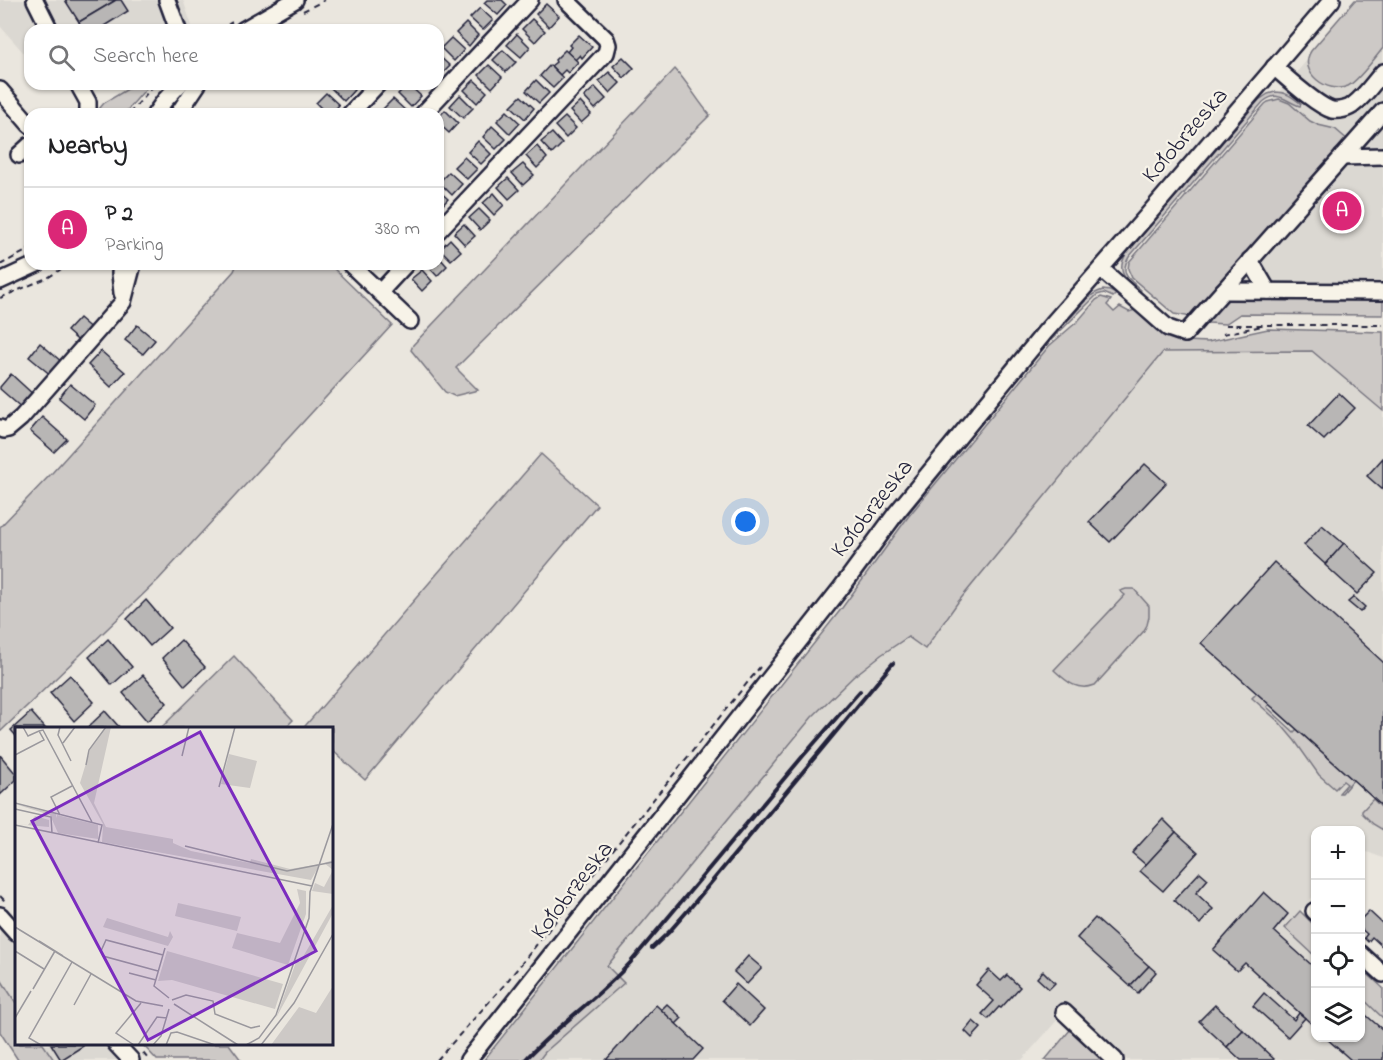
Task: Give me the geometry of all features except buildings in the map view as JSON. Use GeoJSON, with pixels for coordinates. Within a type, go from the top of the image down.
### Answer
{"type":"FeatureCollection","features":[{"type":"Feature","properties":{"kind":"street"},"geometry":{"type":"LineString","coordinates":[[35,0],[47,24]]}},
{"type":"Feature","properties":{"kind":"street"},"geometry":{"type":"LineString","coordinates":[[167,0],[176,24]]}},
{"type":"Feature","properties":{"kind":"street"},"geometry":{"type":"LineString","coordinates":[[253,24],[295,0]]}},
{"type":"Feature","properties":{"kind":"street"},"geometry":{"type":"LineString","coordinates":[[429,108],[530,0]]}},
{"type":"Feature","properties":{"kind":"street"},"geometry":{"type":"LineString","coordinates":[[444,225],[606,52],[608,45],[606,39],[566,0]]}},
{"type":"Feature","properties":{"kind":"street","name":"Kołobrzeska"},"geometry":{"type":"LineString","coordinates":[[468,1060],[827,606],[897,512],[1045,332],[1332,0]]}},
{"type":"Feature","properties":{"kind":"street"},"geometry":{"type":"LineString","coordinates":[[1274,67],[1321,105],[1331,110],[1348,108],[1354,104],[1383,72]]}},
{"type":"Feature","properties":{"kind":"street"},"geometry":{"type":"LineString","coordinates":[[0,90],[24,117]]}},
{"type":"Feature","properties":{"kind":"street"},"geometry":{"type":"LineString","coordinates":[[81,90],[88,102],[88,108]]}},
{"type":"Feature","properties":{"kind":"street"},"geometry":{"type":"LineString","coordinates":[[159,108],[174,90]]}},
{"type":"Feature","properties":{"kind":"street"},"geometry":{"type":"LineString","coordinates":[[168,108],[176,90]]}},
{"type":"Feature","properties":{"kind":"street"},"geometry":{"type":"LineString","coordinates":[[182,108],[194,90]]}},
{"type":"Feature","properties":{"kind":"street"},"geometry":{"type":"LineString","coordinates":[[356,108],[372,90]]}},
{"type":"Feature","properties":{"kind":"street"},"geometry":{"type":"LineString","coordinates":[[1101,269],[1168,328],[1185,334],[1383,111]]}},
{"type":"Feature","properties":{"kind":"street"},"geometry":{"type":"LineString","coordinates":[[1342,157],[1383,156]]}},
{"type":"Feature","properties":{"kind":"street"},"geometry":{"type":"LineString","coordinates":[[1250,260],[1268,291]]}},
{"type":"Feature","properties":{"kind":"street"},"geometry":{"type":"LineString","coordinates":[[0,281],[24,270]]}},
{"type":"Feature","properties":{"kind":"street"},"geometry":{"type":"LineString","coordinates":[[120,270],[123,302]]}},
{"type":"Feature","properties":{"kind":"street"},"geometry":{"type":"LineString","coordinates":[[0,428],[8,429],[21,418],[123,302],[131,270]]}},
{"type":"Feature","properties":{"kind":"street"},"geometry":{"type":"LineString","coordinates":[[356,270],[410,321]]}},
{"type":"Feature","properties":{"kind":"street"},"geometry":{"type":"LineString","coordinates":[[380,292],[400,270]]}},
{"type":"Feature","properties":{"kind":"street"},"geometry":{"type":"LineString","coordinates":[[1223,291],[1383,292]]}},
{"type":"Feature","properties":{"kind":"street"},"geometry":{"type":"LineString","coordinates":[[0,915],[15,932]]}},
{"type":"Feature","properties":{"kind":"street"},"geometry":{"type":"LineString","coordinates":[[1365,958],[1383,974]]}},
{"type":"Feature","properties":{"kind":"street"},"geometry":{"type":"LineString","coordinates":[[1064,1012],[1115,1060]]}},
{"type":"Feature","properties":{"kind":"street"},"geometry":{"type":"LineString","coordinates":[[117,1045],[131,1060]]}},
{"type":"Feature","properties":{"kind":"path"},"geometry":{"type":"LineString","coordinates":[[134,108],[150,90]]}},
{"type":"Feature","properties":{"kind":"path"},"geometry":{"type":"LineString","coordinates":[[0,265],[24,252]]}},
{"type":"Feature","properties":{"kind":"path"},"geometry":{"type":"LineString","coordinates":[[0,298],[60,270]]}},
{"type":"Feature","properties":{"kind":"path"},"geometry":{"type":"LineString","coordinates":[[1226,325],[1383,325]]}},
{"type":"Feature","properties":{"kind":"path"},"geometry":{"type":"LineString","coordinates":[[1223,334],[1266,325]]}},
{"type":"Feature","properties":{"kind":"shaded area"},"geometry":{"type":"Polygon","coordinates":[[[0,0],[183,0],[191,24],[24,24],[24,53],[0,26],[0,0]]]}},
{"type":"Feature","properties":{"kind":"shaded area"},"geometry":{"type":"Polygon","coordinates":[[[1355,0],[1383,0],[1383,48],[1352,83],[1340,88],[1332,87],[1317,80],[1311,74],[1308,59],[1311,51],[1355,0]]]}},
{"type":"Feature","properties":{"kind":"shaded area"},"geometry":{"type":"Polygon","coordinates":[[[1383,0],[1383,301],[1233,302],[1220,316],[1133,262],[1358,1],[1383,0]]]}},
{"type":"Feature","properties":{"kind":"shaded area"},"geometry":{"type":"Polygon","coordinates":[[[675,69],[710,115],[456,368],[478,390],[454,396],[445,392],[411,350],[413,345],[675,69]]]}},
{"type":"Feature","properties":{"kind":"shaded area"},"geometry":{"type":"Polygon","coordinates":[[[126,90],[145,90],[129,108],[100,108],[126,90]]]}},
{"type":"Feature","properties":{"kind":"shaded area"},"geometry":{"type":"Polygon","coordinates":[[[1275,92],[1289,95],[1301,104],[1300,106],[1278,96],[1263,102],[1129,257],[1125,272],[1141,290],[1140,292],[1127,280],[1122,271],[1126,254],[1259,100],[1275,92]]]}},
{"type":"Feature","properties":{"kind":"shaded area"},"geometry":{"type":"Polygon","coordinates":[[[1279,99],[1289,103],[1310,121],[1335,129],[1349,141],[1192,317],[1174,314],[1132,278],[1128,269],[1129,262],[1265,104],[1279,99]]]}},
{"type":"Feature","properties":{"kind":"shaded area"},"geometry":{"type":"Polygon","coordinates":[[[335,270],[392,325],[159,579],[0,732],[0,527],[52,473],[234,271],[335,270]]]}},
{"type":"Feature","properties":{"kind":"shaded area"},"geometry":{"type":"Polygon","coordinates":[[[1103,290],[1116,294],[1113,297],[1104,293],[1097,295],[1043,348],[895,530],[858,581],[480,1060],[475,1060],[886,535],[1050,335],[1088,298],[1103,290]]]}},
{"type":"Feature","properties":{"kind":"shaded area"},"geometry":{"type":"Polygon","coordinates":[[[1101,297],[1111,300],[1107,305],[1114,312],[1120,307],[1129,312],[1135,310],[1156,330],[1186,341],[1208,342],[1268,329],[1383,332],[1383,411],[1312,351],[1163,352],[958,602],[925,649],[908,637],[853,677],[812,717],[607,966],[624,983],[545,1052],[539,1060],[484,1060],[842,608],[908,517],[1049,346],[1101,297]]]}},
{"type":"Feature","properties":{"kind":"shaded area"},"geometry":{"type":"Polygon","coordinates":[[[1231,299],[1383,299],[1383,315],[1240,314],[1225,324],[1208,323],[1206,320],[1223,302],[1231,299]]]}},
{"type":"Feature","properties":{"kind":"shaded area"},"geometry":{"type":"Polygon","coordinates":[[[1163,351],[1312,351],[1383,411],[1383,858],[1367,852],[1365,854],[1365,826],[1311,826],[1311,899],[1286,928],[1311,952],[1311,1042],[1365,1042],[1365,1001],[1383,1018],[1383,1060],[1127,1060],[1068,1008],[1022,1060],[539,1060],[545,1052],[623,983],[607,966],[812,717],[853,677],[909,637],[926,649],[958,602],[1163,351]]]}},
{"type":"Feature","properties":{"kind":"shaded area"},"geometry":{"type":"Polygon","coordinates":[[[541,454],[597,505],[365,780],[333,751],[333,727],[305,726],[541,454]]]}},
{"type":"Feature","properties":{"kind":"shaded area"},"geometry":{"type":"Polygon","coordinates":[[[1134,589],[1149,606],[1149,617],[1143,632],[1095,685],[1083,687],[1068,681],[1054,670],[1125,595],[1120,591],[1134,589]]]}},
{"type":"Feature","properties":{"kind":"shaded area"},"geometry":{"type":"Polygon","coordinates":[[[234,656],[293,720],[286,727],[162,727],[234,656]]]}},
{"type":"Feature","properties":{"kind":"shaded area"},"geometry":{"type":"Polygon","coordinates":[[[1257,693],[1269,704],[1267,707],[1294,732],[1297,729],[1353,780],[1342,793],[1339,793],[1347,784],[1343,781],[1335,789],[1319,775],[1279,722],[1252,698],[1257,693]]]}},
{"type":"Feature","properties":{"kind":"shaded area"},"geometry":{"type":"Polygon","coordinates":[[[1373,799],[1383,809],[1383,830],[1362,813],[1373,799]]]}},
{"type":"Feature","properties":{"kind":"shaded area"},"geometry":{"type":"Polygon","coordinates":[[[1300,911],[1311,922],[1311,952],[1285,928],[1300,911]]]}},
{"type":"Feature","properties":{"kind":"shaded area"},"geometry":{"type":"Polygon","coordinates":[[[0,930],[8,933],[15,942],[15,1001],[0,978],[0,930]]]}},
{"type":"Feature","properties":{"kind":"shaded area"},"geometry":{"type":"Polygon","coordinates":[[[1365,972],[1383,988],[1383,1018],[1365,1001],[1365,972]]]}},
{"type":"Feature","properties":{"kind":"shaded area"},"geometry":{"type":"Polygon","coordinates":[[[0,978],[15,1001],[15,1045],[44,1045],[54,1060],[18,1060],[0,1032],[0,978]]]}},
{"type":"Feature","properties":{"kind":"shaded area"},"geometry":{"type":"Polygon","coordinates":[[[1070,1030],[1103,1060],[1045,1060],[1070,1030]]]}},
{"type":"Feature","properties":{"kind":"shaded area"},"geometry":{"type":"Polygon","coordinates":[[[44,1045],[108,1045],[122,1060],[54,1060],[44,1045]]]}},
{"type":"Feature","properties":{"kind":"shaded area"},"geometry":{"type":"Polygon","coordinates":[[[143,1045],[230,1045],[241,1060],[157,1060],[143,1045]]]}},
{"type":"Feature","properties":{"kind":"railway"},"geometry":{"type":"LineString","coordinates":[[652,948],[690,908],[893,663]]}},
{"type":"Feature","properties":{"kind":"railway"},"geometry":{"type":"LineString","coordinates":[[525,1060],[630,963],[860,691]]}},
{"type":"Feature","properties":{"kind":"place","name":"P 2"},"geometry":{"type":"Point","coordinates":[1342,211]}}]}
